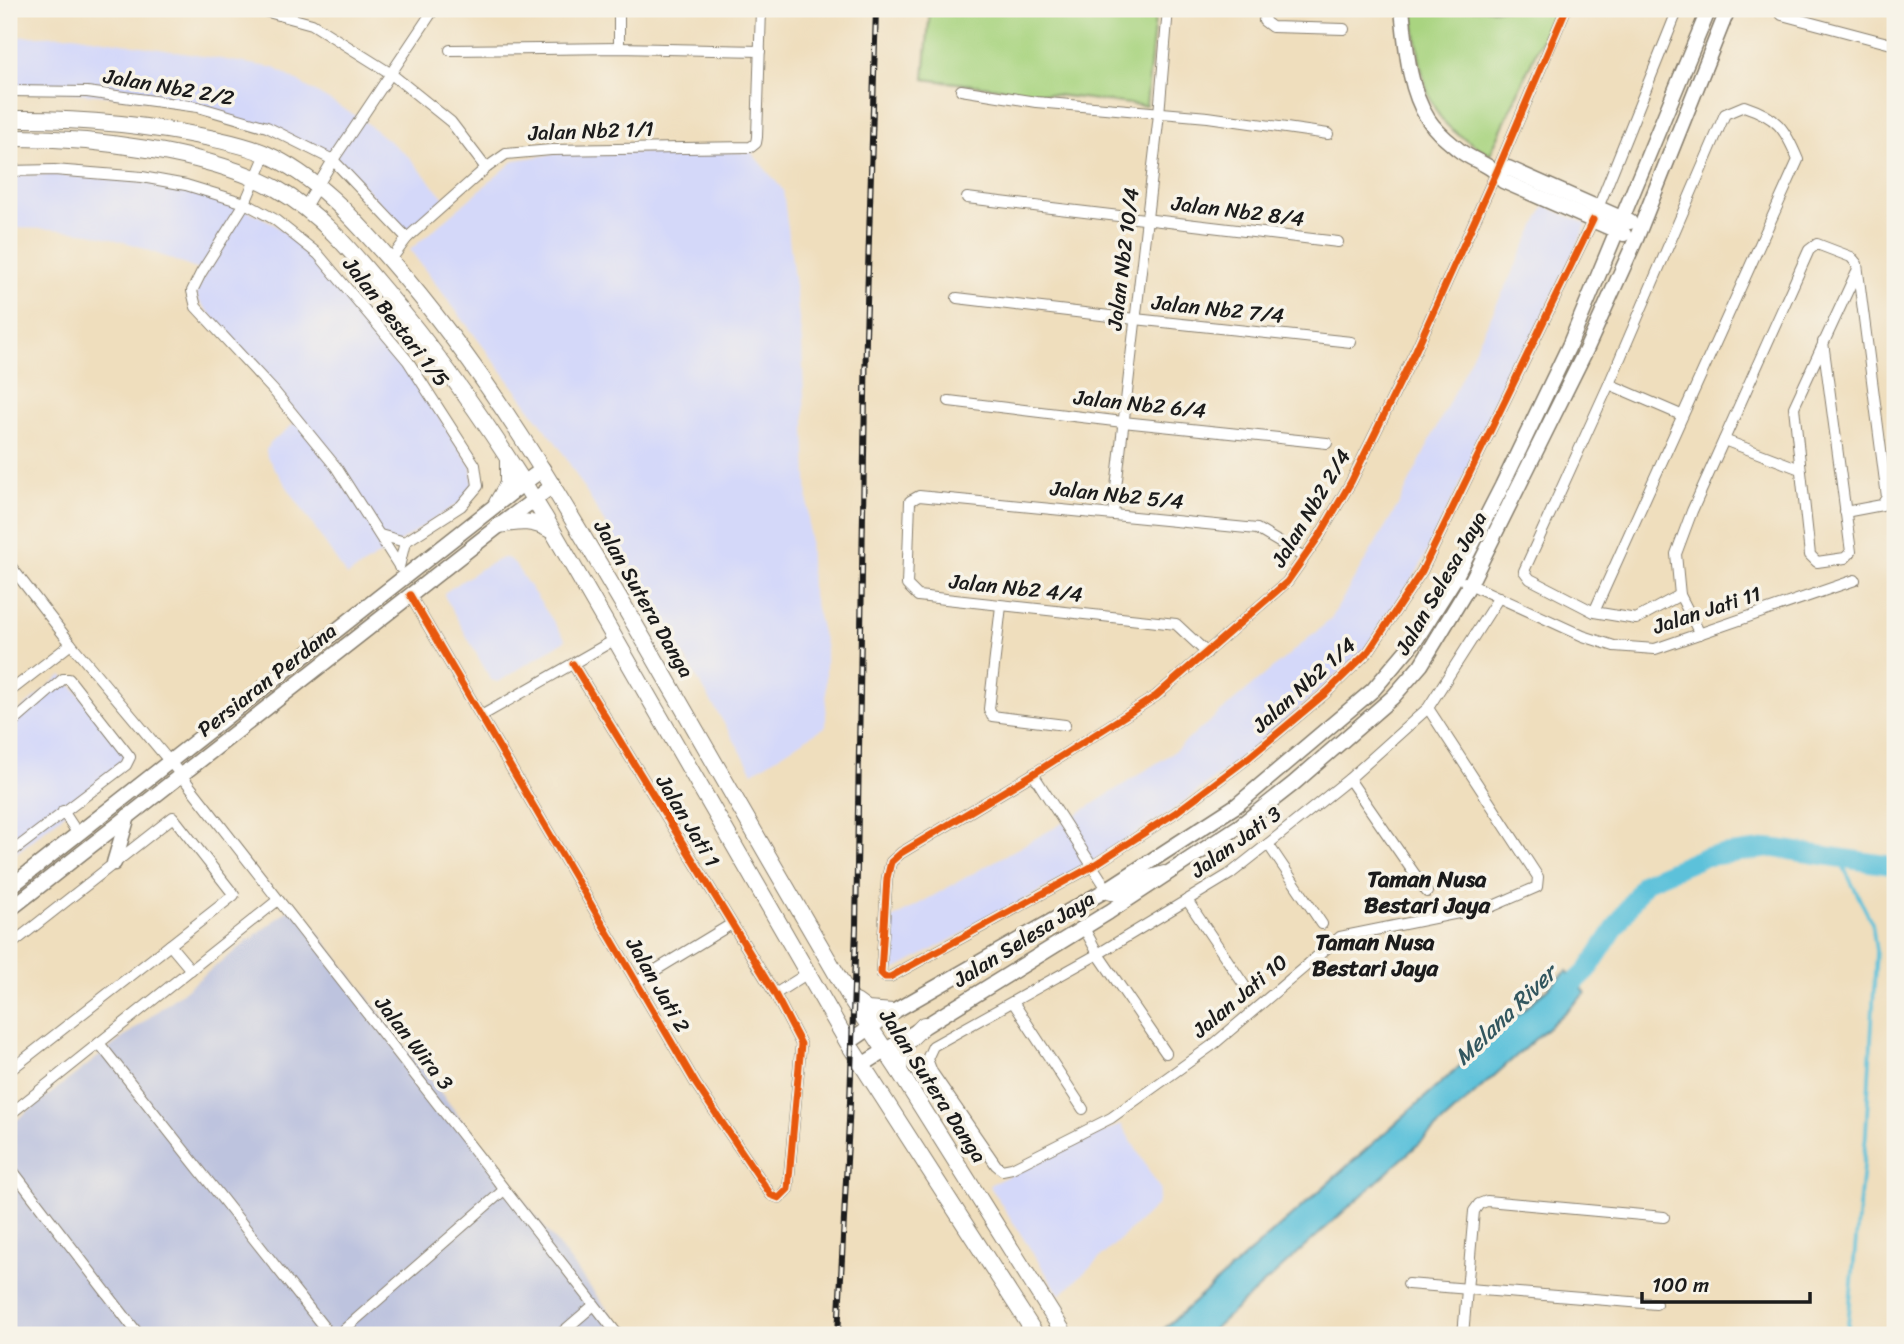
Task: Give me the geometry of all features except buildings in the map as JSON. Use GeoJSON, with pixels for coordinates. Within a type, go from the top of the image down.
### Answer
{"type":"FeatureCollection","features":[{"type":"Feature","properties":{"kind":"main road"},"geometry":{"type":"LineString","coordinates":[[1402,9],[1409,64],[1416,91],[1427,118],[1441,135],[1463,153],[1497,171],[1508,168],[1638,233]]}},
{"type":"Feature","properties":{"kind":"main road","name":"Jalan Selesa Jaya"},"geometry":{"type":"LineString","coordinates":[[848,1043],[893,1012],[1106,890],[1237,804],[1373,690],[1417,638],[1455,578],[1569,346],[1709,9]]}},
{"type":"Feature","properties":{"kind":"main road","name":"Jalan Selesa Jaya"},"geometry":{"type":"LineString","coordinates":[[862,1065],[1084,928],[1241,825],[1293,785],[1393,697],[1421,665],[1469,584],[1586,350],[1638,233],[1728,9]]}},
{"type":"Feature","properties":{"kind":"main road","name":"Jalan Sutera Danga"},"geometry":{"type":"LineString","coordinates":[[9,119],[172,130],[267,154],[316,186],[360,226],[438,316],[475,365],[544,469],[851,999],[1065,1335]]}},
{"type":"Feature","properties":{"kind":"main road"},"geometry":{"type":"LineString","coordinates":[[9,138],[96,143],[199,160],[257,179],[304,207],[345,244],[419,333],[524,482],[848,1043],[1029,1332]]}},
{"type":"Feature","properties":{"kind":"main road"},"geometry":{"type":"LineString","coordinates":[[498,503],[508,484],[507,455]]}},
{"type":"Feature","properties":{"kind":"main road","name":"Persiaran Perdana"},"geometry":{"type":"LineString","coordinates":[[9,888],[170,761],[402,571],[544,469]]}},
{"type":"Feature","properties":{"kind":"main road","name":"Persiaran Perdana"},"geometry":{"type":"LineString","coordinates":[[9,910],[499,525],[554,485]]}},
{"type":"Feature","properties":{"kind":"main road"},"geometry":{"type":"LineString","coordinates":[[499,525],[520,521],[538,523],[554,533]]}},
{"type":"Feature","properties":{"kind":"main road"},"geometry":{"type":"LineString","coordinates":[[114,863],[128,816]]}},
{"type":"Feature","properties":{"kind":"main road"},"geometry":{"type":"LineString","coordinates":[[851,999],[867,1010],[893,1012]]}},
{"type":"Feature","properties":{"kind":"main road"},"geometry":{"type":"LineString","coordinates":[[899,1071],[902,1047],[924,1025]]}},
{"type":"Feature","properties":{"kind":"street"},"geometry":{"type":"LineString","coordinates":[[257,9],[312,24],[390,73],[451,122],[486,168]]}},
{"type":"Feature","properties":{"kind":"street"},"geometry":{"type":"LineString","coordinates":[[304,207],[332,160],[434,9]]}},
{"type":"Feature","properties":{"kind":"street"},"geometry":{"type":"LineString","coordinates":[[618,9],[619,48]]}},
{"type":"Feature","properties":{"kind":"street"},"geometry":{"type":"LineString","coordinates":[[450,50],[619,48],[760,51],[761,9]]}},
{"type":"Feature","properties":{"kind":"street","name":"Jalan Nb2 10/4"},"geometry":{"type":"LineString","coordinates":[[1113,514],[1159,114],[1168,9]]}},
{"type":"Feature","properties":{"kind":"street"},"geometry":{"type":"LineString","coordinates":[[1266,9],[1264,21],[1272,27],[1345,29]]}},
{"type":"Feature","properties":{"kind":"street","name":"Jalan Nb2 2/4"},"geometry":{"type":"LineString","coordinates":[[885,977],[881,973],[887,878],[891,862],[901,853],[1156,696],[1287,582],[1351,482],[1416,350],[1566,9]]}},
{"type":"Feature","properties":{"kind":"street","name":"Jalan Nb2 1/4"},"geometry":{"type":"LineString","coordinates":[[885,977],[890,977],[1091,867],[1175,813],[1247,759],[1327,692],[1369,651],[1422,571],[1596,214],[1678,9]]}},
{"type":"Feature","properties":{"kind":"street"},"geometry":{"type":"LineString","coordinates":[[1776,9],[1782,15],[1895,45]]}},
{"type":"Feature","properties":{"kind":"street","name":"Jalan Nb2 1/1"},"geometry":{"type":"LineString","coordinates":[[390,261],[407,238],[486,168],[506,155],[551,150],[751,147],[756,143],[757,137],[760,51]]}},
{"type":"Feature","properties":{"kind":"street"},"geometry":{"type":"LineString","coordinates":[[961,90],[1036,102],[1208,117],[1328,134]]}},
{"type":"Feature","properties":{"kind":"street","name":"Jalan Nb2 2/2"},"geometry":{"type":"LineString","coordinates":[[9,91],[87,92],[198,107],[267,127],[332,160],[407,238]]}},
{"type":"Feature","properties":{"kind":"street"},"geometry":{"type":"LineString","coordinates":[[1594,611],[1798,160],[1787,134],[1765,113],[1744,106],[1725,114],[1609,384],[1524,570],[1530,579],[1594,611],[1636,619],[1680,595]]}},
{"type":"Feature","properties":{"kind":"street"},"geometry":{"type":"LineString","coordinates":[[267,154],[245,204],[192,291],[196,307],[274,391],[335,467],[402,571]]}},
{"type":"Feature","properties":{"kind":"street","name":"Jalan Bestari 1/5"},"geometry":{"type":"LineString","coordinates":[[9,171],[54,170],[142,177],[186,186],[245,204],[274,219],[318,254],[408,361],[475,465],[478,486],[461,506],[405,542]]}},
{"type":"Feature","properties":{"kind":"street","name":"Jalan Nb2 8/4"},"geometry":{"type":"LineString","coordinates":[[968,198],[1338,242]]}},
{"type":"Feature","properties":{"kind":"street"},"geometry":{"type":"LineString","coordinates":[[1700,634],[1680,595],[1676,554],[1692,511],[1812,246],[1817,244],[1851,257],[1857,264],[1887,498],[1882,505],[1846,512]]}},
{"type":"Feature","properties":{"kind":"street"},"geometry":{"type":"LineString","coordinates":[[1823,342],[1851,552],[1849,556],[1817,562],[1813,559],[1794,407],[1823,342],[1857,271]]}},
{"type":"Feature","properties":{"kind":"street","name":"Jalan Nb2 7/4"},"geometry":{"type":"LineString","coordinates":[[957,298],[1351,342]]}},
{"type":"Feature","properties":{"kind":"street"},"geometry":{"type":"LineString","coordinates":[[1609,384],[1681,415]]}},
{"type":"Feature","properties":{"kind":"street","name":"Jalan Nb2 6/4"},"geometry":{"type":"LineString","coordinates":[[949,401],[1326,443]]}},
{"type":"Feature","properties":{"kind":"street"},"geometry":{"type":"LineString","coordinates":[[1724,440],[1800,469]]}},
{"type":"Feature","properties":{"kind":"street","name":"Jalan Nb2 5/4"},"geometry":{"type":"LineString","coordinates":[[919,496],[1257,529],[1304,557]]}},
{"type":"Feature","properties":{"kind":"street","name":"Jalan Nb2 4/4"},"geometry":{"type":"LineString","coordinates":[[919,496],[911,500],[910,504],[907,584],[918,596],[1176,624],[1207,653]]}},
{"type":"Feature","properties":{"kind":"street"},"geometry":{"type":"LineString","coordinates":[[380,535],[405,542],[402,571]]}},
{"type":"Feature","properties":{"kind":"street","name":"Jalan Wira 3"},"geometry":{"type":"LineString","coordinates":[[9,564],[12,577],[170,761],[618,1335]]}},
{"type":"Feature","properties":{"kind":"street","name":"Jalan Jati 11"},"geometry":{"type":"LineString","coordinates":[[1455,578],[1583,636],[1614,646],[1655,649],[1855,580]]}},
{"type":"Feature","properties":{"kind":"street","name":"Jalan Jati 2"},"geometry":{"type":"LineString","coordinates":[[410,595],[696,1084],[771,1195],[779,1198],[788,1189],[801,1044],[775,994]]}},
{"type":"Feature","properties":{"kind":"street","name":"Jalan Jati 3"},"geometry":{"type":"LineString","coordinates":[[933,1045],[1098,954],[1230,874],[1268,845],[1349,779],[1428,708],[1499,597]]}},
{"type":"Feature","properties":{"kind":"street"},"geometry":{"type":"LineString","coordinates":[[1002,606],[989,709],[992,716],[1065,724]]}},
{"type":"Feature","properties":{"kind":"street"},"geometry":{"type":"LineString","coordinates":[[481,716],[616,639]]}},
{"type":"Feature","properties":{"kind":"street"},"geometry":{"type":"LineString","coordinates":[[9,692],[71,644]]}},
{"type":"Feature","properties":{"kind":"street","name":"Jalan Jati 1"},"geometry":{"type":"LineString","coordinates":[[572,664],[730,925],[775,994]]}},
{"type":"Feature","properties":{"kind":"street"},"geometry":{"type":"LineString","coordinates":[[9,726],[63,678],[69,679],[130,757],[126,765],[9,854]]}},
{"type":"Feature","properties":{"kind":"street","name":"Jalan Jati 10"},"geometry":{"type":"LineString","coordinates":[[933,1045],[928,1059],[932,1072],[996,1165],[1002,1170],[1012,1168],[1111,1118],[1214,1044],[1340,937],[1493,906],[1537,887],[1538,877],[1428,708]]}},
{"type":"Feature","properties":{"kind":"street"},"geometry":{"type":"LineString","coordinates":[[1032,774],[1111,895],[1116,895],[1150,876],[1178,867]]}},
{"type":"Feature","properties":{"kind":"street"},"geometry":{"type":"LineString","coordinates":[[1349,779],[1427,892]]}},
{"type":"Feature","properties":{"kind":"street"},"geometry":{"type":"LineString","coordinates":[[63,811],[78,834]]}},
{"type":"Feature","properties":{"kind":"street"},"geometry":{"type":"LineString","coordinates":[[9,946],[173,817],[234,895],[9,1072]]}},
{"type":"Feature","properties":{"kind":"street"},"geometry":{"type":"LineString","coordinates":[[1268,845],[1322,924]]}},
{"type":"Feature","properties":{"kind":"street"},"geometry":{"type":"LineString","coordinates":[[9,1115],[278,900]]}},
{"type":"Feature","properties":{"kind":"street"},"geometry":{"type":"LineString","coordinates":[[1187,900],[1244,985]]}},
{"type":"Feature","properties":{"kind":"street"},"geometry":{"type":"LineString","coordinates":[[636,982],[730,925]]}},
{"type":"Feature","properties":{"kind":"street"},"geometry":{"type":"LineString","coordinates":[[1084,928],[1098,954],[1166,1053]]}},
{"type":"Feature","properties":{"kind":"street"},"geometry":{"type":"LineString","coordinates":[[170,945],[191,970]]}},
{"type":"Feature","properties":{"kind":"street"},"geometry":{"type":"LineString","coordinates":[[775,994],[808,973]]}},
{"type":"Feature","properties":{"kind":"street"},"geometry":{"type":"LineString","coordinates":[[1013,1002],[1083,1109]]}},
{"type":"Feature","properties":{"kind":"street"},"geometry":{"type":"LineString","coordinates":[[99,1043],[330,1335]]}},
{"type":"Feature","properties":{"kind":"street"},"geometry":{"type":"LineString","coordinates":[[9,1167],[139,1335]]}},
{"type":"Feature","properties":{"kind":"street"},"geometry":{"type":"LineString","coordinates":[[338,1335],[504,1190]]}},
{"type":"Feature","properties":{"kind":"street"},"geometry":{"type":"LineString","coordinates":[[1463,1335],[1474,1211],[1479,1203],[1487,1200],[1664,1217]]}},
{"type":"Feature","properties":{"kind":"street"},"geometry":{"type":"LineString","coordinates":[[1408,1284],[1466,1291],[1657,1304]]}},
{"type":"Feature","properties":{"kind":"street"},"geometry":{"type":"LineString","coordinates":[[559,1335],[594,1305]]}},
{"type":"Feature","properties":{"kind":"shaded area"},"geometry":{"type":"Polygon","coordinates":[[[74,35],[275,68],[364,121],[409,157],[445,199],[407,232],[338,159],[198,104],[9,87],[9,37],[74,35]]]}},
{"type":"Feature","properties":{"kind":"shaded area"},"geometry":{"type":"Polygon","coordinates":[[[751,152],[783,190],[802,342],[811,587],[826,649],[826,726],[753,772],[560,448],[410,250],[515,160],[561,153],[751,152]]]}},
{"type":"Feature","properties":{"kind":"shaded area"},"geometry":{"type":"Polygon","coordinates":[[[50,174],[148,182],[186,190],[239,206],[271,222],[316,258],[402,360],[471,466],[473,485],[459,503],[347,576],[267,457],[266,450],[270,443],[301,418],[198,300],[196,293],[206,273],[135,245],[91,233],[9,228],[9,175],[50,174]]]}},
{"type":"Feature","properties":{"kind":"shaded area"},"geometry":{"type":"Polygon","coordinates":[[[1545,206],[1587,224],[1418,570],[1364,651],[1242,758],[1171,811],[1084,867],[888,974],[886,970],[890,920],[1068,820],[1171,754],[1330,620],[1400,502],[1545,206]]]}},
{"type":"Feature","properties":{"kind":"shaded area"},"geometry":{"type":"Polygon","coordinates":[[[502,558],[513,562],[566,640],[498,682],[491,680],[444,593],[502,558]]]}},
{"type":"Feature","properties":{"kind":"shaded area"},"geometry":{"type":"Polygon","coordinates":[[[62,675],[134,756],[9,859],[9,720],[62,675]]]}},
{"type":"Feature","properties":{"kind":"shaded area"},"geometry":{"type":"Polygon","coordinates":[[[296,904],[627,1335],[9,1335],[9,1126],[296,904]]]}},
{"type":"Feature","properties":{"kind":"shaded area"},"geometry":{"type":"Polygon","coordinates":[[[1121,1124],[1160,1189],[1157,1205],[1060,1295],[989,1185],[1121,1124]]]}},
{"type":"Feature","properties":{"kind":"green space"},"geometry":{"type":"Polygon","coordinates":[[[930,9],[1156,9],[1146,106],[924,79],[930,9]]]}},
{"type":"Feature","properties":{"kind":"green space"},"geometry":{"type":"Polygon","coordinates":[[[1413,9],[1555,9],[1490,155],[1449,127],[1432,103],[1422,72],[1413,9]]]}},
{"type":"Feature","properties":{"kind":"water"},"geometry":{"type":"Polygon","coordinates":[[[1567,971],[1586,993],[1207,1335],[1157,1335],[1567,971]]]}},
{"type":"Feature","properties":{"kind":"waterway","name":"Melana River"},"geometry":{"type":"LineString","coordinates":[[1557,999],[1587,971],[1645,882],[1704,857],[1773,848],[1895,866]]}},
{"type":"Feature","properties":{"kind":"waterway"},"geometry":{"type":"LineString","coordinates":[[1839,858],[1872,923],[1876,951],[1866,1134],[1847,1335]]}},
{"type":"Feature","properties":{"kind":"railway"},"geometry":{"type":"LineString","coordinates":[[838,1335],[856,927],[866,336],[876,9]]}},
{"type":"Feature","properties":{"kind":"cycle path"},"geometry":{"type":"LineString","coordinates":[[1566,9],[1416,350],[1351,482],[1320,535],[1287,582],[1156,696],[901,853],[891,862],[887,878],[881,973],[885,977],[890,977],[1091,867],[1175,813],[1247,759],[1327,692],[1369,651],[1422,571],[1593,220]]}},
{"type":"Feature","properties":{"kind":"cycle path"},"geometry":{"type":"LineString","coordinates":[[410,595],[696,1084],[771,1195],[779,1198],[788,1189],[801,1044],[775,994],[573,664]]}},
{"type":"Feature","properties":{"kind":"district","name":"Taman Nusa Bestari Jaya"},"geometry":{"type":"Point","coordinates":[1427,892]}},
{"type":"Feature","properties":{"kind":"district","name":"Taman Nusa Bestari Jaya"},"geometry":{"type":"Point","coordinates":[1375,955]}}]}
